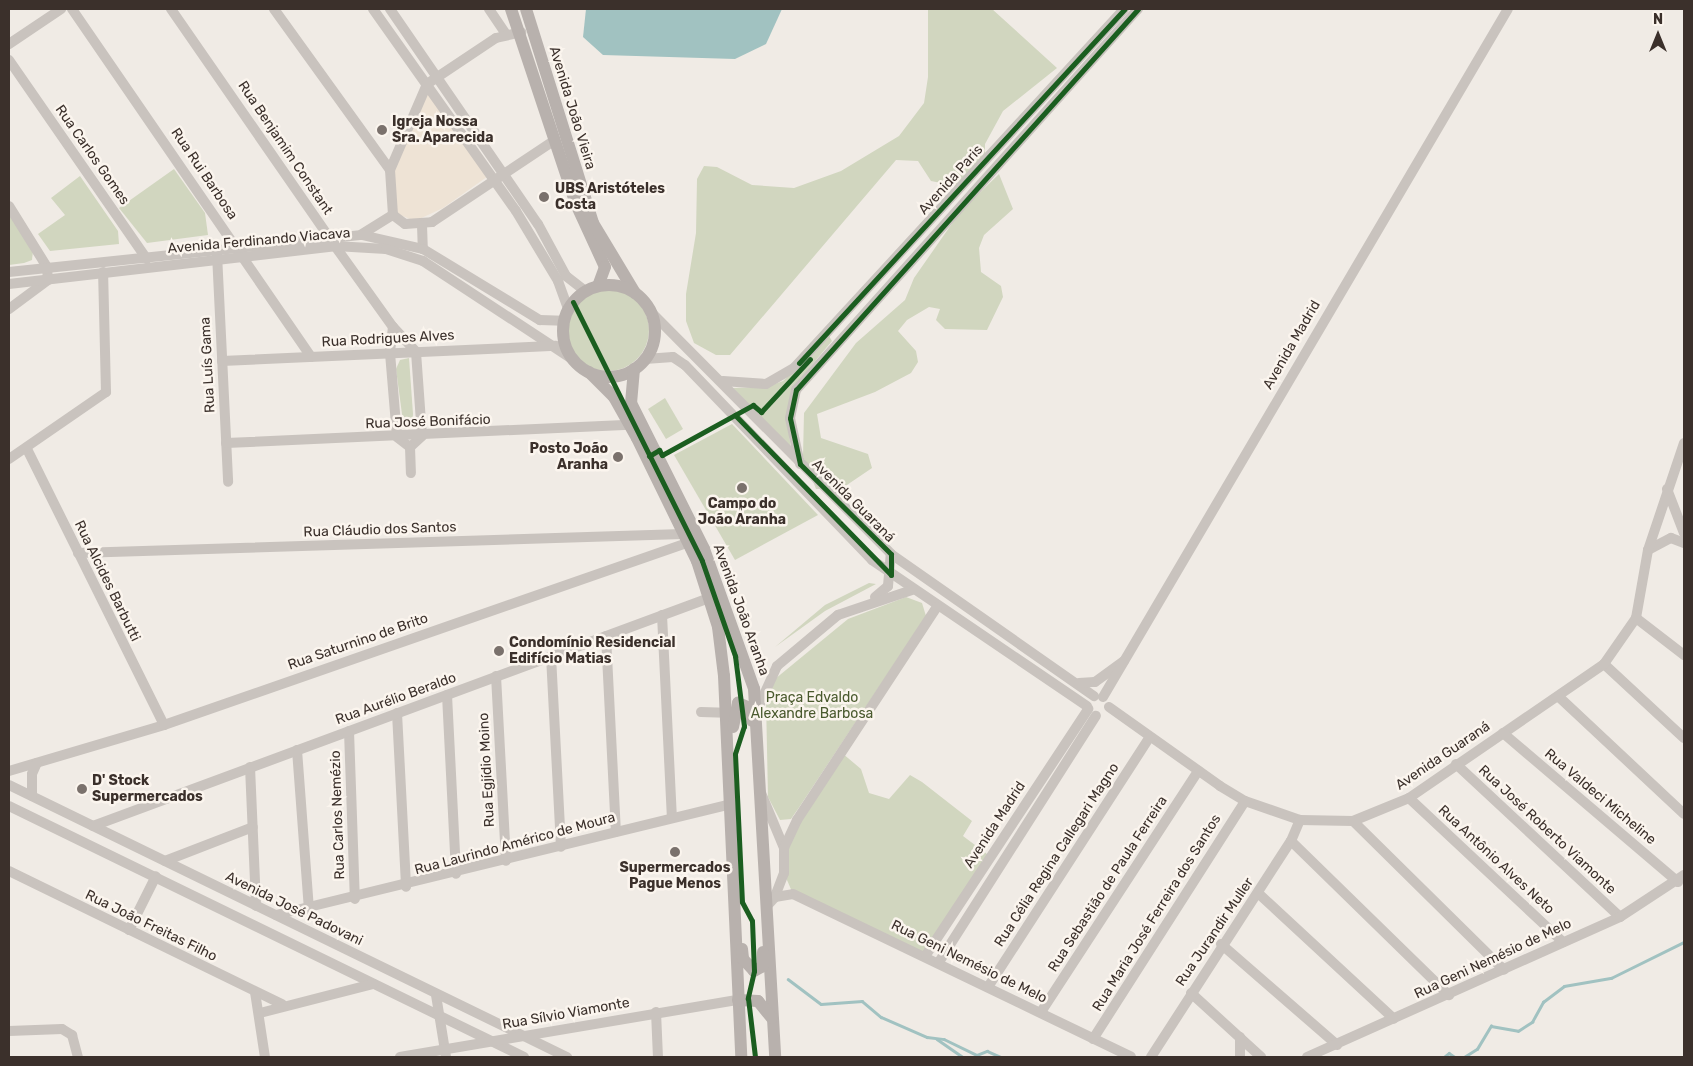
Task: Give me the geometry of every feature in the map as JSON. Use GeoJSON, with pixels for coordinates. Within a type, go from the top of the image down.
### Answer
{"type":"FeatureCollection","features":[{"type":"Feature","properties":{"kind":"main road","name":"Avenida João Vieira"},"geometry":{"type":"LineString","coordinates":[[511,9],[576,204],[605,266],[598,286]]}},
{"type":"Feature","properties":{"kind":"main road","name":"Avenida João Vieira"},"geometry":{"type":"LineString","coordinates":[[526,9],[589,213],[635,293]]}},
{"type":"Feature","properties":{"kind":"main road"},"geometry":{"type":"LineString","coordinates":[[598,286],[624,287],[635,293],[651,312],[655,336],[645,359],[634,370],[608,377],[589,372],[572,359],[564,341],[563,321],[568,308],[585,291],[598,286]]}},
{"type":"Feature","properties":{"kind":"main road","name":"Avenida João Aranha"},"geometry":{"type":"LineString","coordinates":[[634,370],[631,402],[704,549],[746,663],[758,708],[762,763],[761,793],[771,902],[768,930],[775,1057]]}},
{"type":"Feature","properties":{"kind":"main road","name":"Avenida João Aranha"},"geometry":{"type":"LineString","coordinates":[[589,372],[614,397],[630,425],[685,539],[709,598],[722,651],[741,1057]]}},
{"type":"Feature","properties":{"kind":"main road"},"geometry":{"type":"LineString","coordinates":[[726,749],[734,734],[734,706],[742,703],[752,711],[755,755],[762,763]]}},
{"type":"Feature","properties":{"kind":"main road"},"geometry":{"type":"LineString","coordinates":[[734,903],[740,912],[743,959],[749,969],[758,971],[763,966],[768,930]]}},
{"type":"Feature","properties":{"kind":"main road"},"geometry":{"type":"LineString","coordinates":[[738,1000],[758,1001],[773,1021]]}},
{"type":"Feature","properties":{"kind":"street"},"geometry":{"type":"LineString","coordinates":[[9,44],[61,9]]}},
{"type":"Feature","properties":{"kind":"street","name":"Rua Rui Barbosa"},"geometry":{"type":"LineString","coordinates":[[72,9],[236,245],[311,357]]}},
{"type":"Feature","properties":{"kind":"street","name":"Rua Benjamim Constant"},"geometry":{"type":"LineString","coordinates":[[172,9],[393,328],[416,352]]}},
{"type":"Feature","properties":{"kind":"street"},"geometry":{"type":"LineString","coordinates":[[274,9],[390,170]]}},
{"type":"Feature","properties":{"kind":"street"},"geometry":{"type":"LineString","coordinates":[[373,9],[494,181],[558,281],[568,308]]}},
{"type":"Feature","properties":{"kind":"street"},"geometry":{"type":"LineString","coordinates":[[390,9],[504,174],[566,276],[585,291]]}},
{"type":"Feature","properties":{"kind":"street"},"geometry":{"type":"LineString","coordinates":[[489,9],[505,33]]}},
{"type":"Feature","properties":{"kind":"street","name":"Avenida Paris"},"geometry":{"type":"LineString","coordinates":[[723,381],[766,384],[795,367],[1124,9]]}},
{"type":"Feature","properties":{"kind":"street","name":"Avenida Paris"},"geometry":{"type":"LineString","coordinates":[[800,464],[790,418],[796,390],[1138,9]]}},
{"type":"Feature","properties":{"kind":"street","name":"Avenida Madrid"},"geometry":{"type":"LineString","coordinates":[[939,962],[1093,712],[1099,696],[1132,654],[1284,384],[1508,9]]}},
{"type":"Feature","properties":{"kind":"street"},"geometry":{"type":"LineString","coordinates":[[520,32],[505,33],[427,84],[390,170],[393,215],[405,224],[422,225],[494,181],[555,140]]}},
{"type":"Feature","properties":{"kind":"street","name":"Rua Carlos Gomes"},"geometry":{"type":"LineString","coordinates":[[9,60],[151,266]]}},
{"type":"Feature","properties":{"kind":"street"},"geometry":{"type":"LineString","coordinates":[[1020,122],[1028,130]]}},
{"type":"Feature","properties":{"kind":"street"},"geometry":{"type":"LineString","coordinates":[[9,206],[47,267],[48,280],[9,309]]}},
{"type":"Feature","properties":{"kind":"street"},"geometry":{"type":"LineString","coordinates":[[362,235],[393,215]]}},
{"type":"Feature","properties":{"kind":"street"},"geometry":{"type":"LineString","coordinates":[[422,225],[423,249]]}},
{"type":"Feature","properties":{"kind":"street","name":"Avenida Ferdinando Viacava"},"geometry":{"type":"LineString","coordinates":[[9,272],[327,235],[362,235],[423,249],[540,320],[563,321]]}},
{"type":"Feature","properties":{"kind":"street","name":"Avenida Ferdinando Viacava"},"geometry":{"type":"LineString","coordinates":[[9,284],[335,246],[406,254],[556,346],[572,359]]}},
{"type":"Feature","properties":{"kind":"street","name":"Rua Luís Gama"},"geometry":{"type":"LineString","coordinates":[[217,247],[228,482]]}},
{"type":"Feature","properties":{"kind":"street"},"geometry":{"type":"LineString","coordinates":[[9,460],[106,392],[103,272]]}},
{"type":"Feature","properties":{"kind":"street","name":"Avenida Guaraná"},"geometry":{"type":"LineString","coordinates":[[651,312],[723,381],[800,464],[891,554],[1064,676],[1099,696]]}},
{"type":"Feature","properties":{"kind":"street"},"geometry":{"type":"LineString","coordinates":[[393,328],[390,353],[397,437],[410,447]]}},
{"type":"Feature","properties":{"kind":"street","name":"Rua Rodrigues Alves"},"geometry":{"type":"LineString","coordinates":[[222,361],[556,346]]}},
{"type":"Feature","properties":{"kind":"street"},"geometry":{"type":"LineString","coordinates":[[411,473],[410,447],[422,436],[416,352]]}},
{"type":"Feature","properties":{"kind":"street","name":"Avenida Guaraná"},"geometry":{"type":"LineString","coordinates":[[645,359],[673,357],[685,364],[891,576],[1093,712],[1122,720]]}},
{"type":"Feature","properties":{"kind":"street","name":"Rua José Bonifácio"},"geometry":{"type":"LineString","coordinates":[[226,443],[422,436],[630,425]]}},
{"type":"Feature","properties":{"kind":"street","name":"Avenida Guaraná"},"geometry":{"type":"LineString","coordinates":[[1108,707],[1122,720],[1245,801],[1300,820],[1353,821],[1410,798],[1456,764],[1604,664],[1636,618],[1648,550],[1667,488],[1684,443]]}},
{"type":"Feature","properties":{"kind":"street","name":"Rua Alcides Barbutti"},"geometry":{"type":"LineString","coordinates":[[27,449],[164,725]]}},
{"type":"Feature","properties":{"kind":"street"},"geometry":{"type":"LineString","coordinates":[[1667,488],[1684,533]]}},
{"type":"Feature","properties":{"kind":"street"},"geometry":{"type":"LineString","coordinates":[[649,536],[656,553]]}},
{"type":"Feature","properties":{"kind":"street","name":"Rua Cláudio dos Santos"},"geometry":{"type":"LineString","coordinates":[[78,553],[649,536],[685,539]]}},
{"type":"Feature","properties":{"kind":"street"},"geometry":{"type":"LineString","coordinates":[[1648,550],[1671,538],[1684,543]]}},
{"type":"Feature","properties":{"kind":"street","name":"Rua Saturnino de Brito"},"geometry":{"type":"LineString","coordinates":[[9,771],[164,725],[656,553],[685,539]]}},
{"type":"Feature","properties":{"kind":"street"},"geometry":{"type":"LineString","coordinates":[[869,602],[888,586],[891,576],[891,554]]}},
{"type":"Feature","properties":{"kind":"street"},"geometry":{"type":"LineString","coordinates":[[758,708],[777,666],[838,616],[869,602],[912,590]]}},
{"type":"Feature","properties":{"kind":"street","name":"Rua Aurélio Beraldo"},"geometry":{"type":"LineString","coordinates":[[93,826],[709,598]]}},
{"type":"Feature","properties":{"kind":"street"},"geometry":{"type":"LineString","coordinates":[[784,848],[797,820],[937,607]]}},
{"type":"Feature","properties":{"kind":"street"},"geometry":{"type":"LineString","coordinates":[[662,615],[672,818]]}},
{"type":"Feature","properties":{"kind":"street"},"geometry":{"type":"LineString","coordinates":[[1636,618],[1684,654]]}},
{"type":"Feature","properties":{"kind":"street"},"geometry":{"type":"LineString","coordinates":[[606,636],[616,832]]}},
{"type":"Feature","properties":{"kind":"street"},"geometry":{"type":"LineString","coordinates":[[1064,676],[1088,685],[1132,654]]}},
{"type":"Feature","properties":{"kind":"street"},"geometry":{"type":"LineString","coordinates":[[552,656],[561,847]]}},
{"type":"Feature","properties":{"kind":"street"},"geometry":{"type":"LineString","coordinates":[[1604,664],[1684,738]]}},
{"type":"Feature","properties":{"kind":"street","name":"Rua Egjídio Moino"},"geometry":{"type":"LineString","coordinates":[[496,676],[506,861]]}},
{"type":"Feature","properties":{"kind":"street"},"geometry":{"type":"LineString","coordinates":[[447,695],[456,874]]}},
{"type":"Feature","properties":{"kind":"street"},"geometry":{"type":"LineString","coordinates":[[1093,712],[1108,707],[1099,696]]}},
{"type":"Feature","properties":{"kind":"street"},"geometry":{"type":"LineString","coordinates":[[1559,696],[1684,814]]}},
{"type":"Feature","properties":{"kind":"street"},"geometry":{"type":"LineString","coordinates":[[701,712],[725,714]]}},
{"type":"Feature","properties":{"kind":"street","name":"Avenida Madrid"},"geometry":{"type":"LineString","coordinates":[[926,955],[1093,712]]}},
{"type":"Feature","properties":{"kind":"street"},"geometry":{"type":"LineString","coordinates":[[397,713],[406,887]]}},
{"type":"Feature","properties":{"kind":"street","name":"Rua Carlos Nemézio"},"geometry":{"type":"LineString","coordinates":[[349,731],[355,899]]}},
{"type":"Feature","properties":{"kind":"street","name":"Rua Valdeci Micheline"},"geometry":{"type":"LineString","coordinates":[[1503,733],[1681,879]]}},
{"type":"Feature","properties":{"kind":"street","name":"Rua Célia Regina Callegari Magno"},"geometry":{"type":"LineString","coordinates":[[988,987],[1149,738]]}},
{"type":"Feature","properties":{"kind":"street"},"geometry":{"type":"LineString","coordinates":[[297,750],[309,910],[303,918],[304,929]]}},
{"type":"Feature","properties":{"kind":"street"},"geometry":{"type":"LineString","coordinates":[[32,796],[32,774],[37,763]]}},
{"type":"Feature","properties":{"kind":"street","name":"Rua José Roberto Viamonte"},"geometry":{"type":"LineString","coordinates":[[1456,764],[1620,917]]}},
{"type":"Feature","properties":{"kind":"street"},"geometry":{"type":"LineString","coordinates":[[250,767],[256,906]]}},
{"type":"Feature","properties":{"kind":"street","name":"Rua Sebastião de Paula Ferreira"},"geometry":{"type":"LineString","coordinates":[[1041,1012],[1198,771]]}},
{"type":"Feature","properties":{"kind":"street","name":"Avenida José Padovani"},"geometry":{"type":"LineString","coordinates":[[9,785],[436,995],[567,1057]]}},
{"type":"Feature","properties":{"kind":"street"},"geometry":{"type":"LineString","coordinates":[[761,793],[778,827],[784,848],[784,873],[793,894],[771,902]]}},
{"type":"Feature","properties":{"kind":"street","name":"Rua Antônio Alves Neto"},"geometry":{"type":"LineString","coordinates":[[1410,798],[1563,942]]}},
{"type":"Feature","properties":{"kind":"street","name":"Rua Maria José Ferreira dos Santos"},"geometry":{"type":"LineString","coordinates":[[1093,1039],[1245,801]]}},
{"type":"Feature","properties":{"kind":"street","name":"Rua Laurindo Américo de Moura"},"geometry":{"type":"LineString","coordinates":[[276,915],[309,910],[406,887],[728,805]]}},
{"type":"Feature","properties":{"kind":"street"},"geometry":{"type":"LineString","coordinates":[[9,806],[524,1057]]}},
{"type":"Feature","properties":{"kind":"street"},"geometry":{"type":"LineString","coordinates":[[778,827],[797,820]]}},
{"type":"Feature","properties":{"kind":"street","name":"Rua Jurandir Muller"},"geometry":{"type":"LineString","coordinates":[[1151,1057],[1221,944],[1258,893],[1291,841],[1300,820]]}},
{"type":"Feature","properties":{"kind":"street"},"geometry":{"type":"LineString","coordinates":[[1353,821],[1504,970]]}},
{"type":"Feature","properties":{"kind":"street"},"geometry":{"type":"LineString","coordinates":[[165,861],[253,827]]}},
{"type":"Feature","properties":{"kind":"street"},"geometry":{"type":"LineString","coordinates":[[1291,841],[1449,996]]}},
{"type":"Feature","properties":{"kind":"street","name":"Rua João Freitas Filho"},"geometry":{"type":"LineString","coordinates":[[9,871],[282,1004]]}},
{"type":"Feature","properties":{"kind":"street"},"geometry":{"type":"LineString","coordinates":[[771,902],[784,873]]}},
{"type":"Feature","properties":{"kind":"street"},"geometry":{"type":"LineString","coordinates":[[129,930],[156,876]]}},
{"type":"Feature","properties":{"kind":"street","name":"Rua Geni Nemésio de Melo"},"geometry":{"type":"LineString","coordinates":[[1307,1057],[1449,996],[1620,917],[1681,879]]}},
{"type":"Feature","properties":{"kind":"street"},"geometry":{"type":"LineString","coordinates":[[1258,893],[1394,1019]]}},
{"type":"Feature","properties":{"kind":"street","name":"Rua Geni Nemésio de Melo"},"geometry":{"type":"LineString","coordinates":[[793,894],[926,955],[1131,1057]]}},
{"type":"Feature","properties":{"kind":"street"},"geometry":{"type":"LineString","coordinates":[[1221,944],[1337,1045]]}},
{"type":"Feature","properties":{"kind":"street"},"geometry":{"type":"LineString","coordinates":[[338,992],[344,981],[340,968]]}},
{"type":"Feature","properties":{"kind":"street"},"geometry":{"type":"LineString","coordinates":[[260,1013],[282,1004],[373,984]]}},
{"type":"Feature","properties":{"kind":"street"},"geometry":{"type":"LineString","coordinates":[[255,992],[260,1013],[265,1057]]}},
{"type":"Feature","properties":{"kind":"street"},"geometry":{"type":"LineString","coordinates":[[1192,993],[1261,1057]]}},
{"type":"Feature","properties":{"kind":"street"},"geometry":{"type":"LineString","coordinates":[[436,995],[441,1017],[445,1053]]}},
{"type":"Feature","properties":{"kind":"street","name":"Rua Sílvio Viamonte"},"geometry":{"type":"LineString","coordinates":[[400,1057],[445,1053],[490,1041],[656,1012],[738,1000]]}},
{"type":"Feature","properties":{"kind":"street"},"geometry":{"type":"LineString","coordinates":[[656,1012],[658,1057]]}},
{"type":"Feature","properties":{"kind":"street"},"geometry":{"type":"LineString","coordinates":[[9,1031],[46,1028],[72,1035],[78,1057]]}},
{"type":"Feature","properties":{"kind":"street"},"geometry":{"type":"LineString","coordinates":[[1240,1038],[1240,1057]]}},
{"type":"Feature","properties":{"kind":"green space"},"geometry":{"type":"Polygon","coordinates":[[[928,9],[992,9],[1057,68],[1003,111],[985,144],[985,157],[956,186],[931,181],[918,161],[896,160],[730,355],[716,355],[694,343],[686,321],[686,294],[696,233],[697,179],[704,166],[717,167],[752,185],[794,188],[841,171],[899,136],[924,103],[928,77],[928,9]]]}},
{"type":"Feature","properties":{"kind":"green space"},"geometry":{"type":"Polygon","coordinates":[[[174,169],[205,213],[208,235],[147,243],[119,208],[174,169]]]}},
{"type":"Feature","properties":{"kind":"green space"},"geometry":{"type":"Polygon","coordinates":[[[999,174],[1013,209],[984,235],[979,248],[981,272],[1001,286],[1003,297],[987,330],[945,329],[936,320],[940,309],[929,307],[907,320],[898,331],[916,351],[918,362],[911,373],[875,392],[817,414],[821,438],[868,454],[872,468],[841,489],[816,489],[803,456],[804,413],[856,343],[905,300],[914,278],[960,212],[999,174]]]}},
{"type":"Feature","properties":{"kind":"green space"},"geometry":{"type":"Polygon","coordinates":[[[80,176],[118,231],[119,244],[50,251],[38,234],[65,215],[51,198],[80,176]]]}},
{"type":"Feature","properties":{"kind":"green space"},"geometry":{"type":"Polygon","coordinates":[[[9,214],[33,251],[32,260],[9,265],[9,214]]]}},
{"type":"Feature","properties":{"kind":"green space"},"geometry":{"type":"Polygon","coordinates":[[[608,289],[624,292],[637,301],[646,314],[649,330],[646,346],[637,359],[624,368],[608,371],[592,368],[579,359],[570,346],[567,330],[570,314],[579,301],[592,292],[608,289]]]}},
{"type":"Feature","properties":{"kind":"green space"},"geometry":{"type":"Polygon","coordinates":[[[829,336],[832,341],[800,379],[787,418],[791,450],[733,388],[766,387],[783,381],[829,336]]]}},
{"type":"Feature","properties":{"kind":"green space"},"geometry":{"type":"Polygon","coordinates":[[[409,358],[413,414],[412,426],[404,429],[396,369],[400,360],[409,358]]]}},
{"type":"Feature","properties":{"kind":"green space"},"geometry":{"type":"Polygon","coordinates":[[[665,398],[683,429],[666,439],[648,409],[665,398]]]}},
{"type":"Feature","properties":{"kind":"green space","name":"Campo do João Aranha"},"geometry":{"type":"Polygon","coordinates":[[[732,424],[818,515],[735,560],[674,455],[732,424]]]}},
{"type":"Feature","properties":{"kind":"green space"},"geometry":{"type":"Polygon","coordinates":[[[869,583],[876,584],[825,611],[775,647],[825,605],[869,583]]]}},
{"type":"Feature","properties":{"kind":"green space","name":"Praça Edvaldo Alexandre Barbosa"},"geometry":{"type":"Polygon","coordinates":[[[906,597],[922,603],[926,616],[791,819],[780,820],[768,797],[766,701],[775,679],[848,619],[906,597]]]}},
{"type":"Feature","properties":{"kind":"green space"},"geometry":{"type":"Polygon","coordinates":[[[842,753],[861,769],[869,793],[889,799],[910,775],[922,782],[972,821],[963,836],[991,857],[926,955],[793,894],[784,873],[784,848],[842,753]]]}},
{"type":"Feature","properties":{"kind":"shaded area"},"geometry":{"type":"Polygon","coordinates":[[[426,83],[491,174],[443,208],[415,221],[390,211],[388,168],[426,83]]]}},
{"type":"Feature","properties":{"kind":"water"},"geometry":{"type":"Polygon","coordinates":[[[586,9],[782,9],[766,44],[735,59],[603,55],[583,37],[586,9]]]}},
{"type":"Feature","properties":{"kind":"waterway"},"geometry":{"type":"LineString","coordinates":[[1464,1057],[1477,1049],[1491,1026],[1518,1031],[1532,1022],[1543,1002],[1564,986],[1611,978],[1684,942]]}},
{"type":"Feature","properties":{"kind":"waterway"},"geometry":{"type":"LineString","coordinates":[[788,979],[821,1004],[862,1001],[881,1017],[927,1037],[944,1039],[977,1055],[987,1051],[1001,1057]]}},
{"type":"Feature","properties":{"kind":"waterway"},"geometry":{"type":"LineString","coordinates":[[937,1039],[963,1057]]}},
{"type":"Feature","properties":{"kind":"waterway"},"geometry":{"type":"LineString","coordinates":[[1444,1057],[1449,1053],[1455,1057]]}},
{"type":"Feature","properties":{"kind":"cycle path"},"geometry":{"type":"LineString","coordinates":[[799,363],[1124,9]]}},
{"type":"Feature","properties":{"kind":"cycle path"},"geometry":{"type":"LineString","coordinates":[[891,575],[891,554],[800,464],[790,418],[796,390],[1138,9]]}},
{"type":"Feature","properties":{"kind":"cycle path"},"geometry":{"type":"LineString","coordinates":[[573,302],[702,561],[735,656],[744,726],[735,754],[742,902],[752,921],[754,971],[748,998],[755,1057]]}},
{"type":"Feature","properties":{"kind":"cycle path"},"geometry":{"type":"LineString","coordinates":[[649,456],[659,450],[662,455],[753,405],[761,412],[810,359]]}},
{"type":"Feature","properties":{"kind":"cycle path"},"geometry":{"type":"LineString","coordinates":[[735,415],[891,575]]}},
{"type":"Feature","properties":{"kind":"place","name":"Igreja Nossa Sra. Aparecida"},"geometry":{"type":"Point","coordinates":[382,130]}},
{"type":"Feature","properties":{"kind":"place","name":"UBS Aristóteles Costa"},"geometry":{"type":"Point","coordinates":[544,197]}},
{"type":"Feature","properties":{"kind":"place","name":"Posto João Aranha"},"geometry":{"type":"Point","coordinates":[618,457]}},
{"type":"Feature","properties":{"kind":"place","name":"Campo do João Aranha"},"geometry":{"type":"Point","coordinates":[742,488]}},
{"type":"Feature","properties":{"kind":"place","name":"Condomínio Residencial Edifício Matias"},"geometry":{"type":"Point","coordinates":[499,651]}},
{"type":"Feature","properties":{"kind":"place","name":"D' Stock Supermercados"},"geometry":{"type":"Point","coordinates":[82,789]}},
{"type":"Feature","properties":{"kind":"place","name":"Supermercados Pague Menos"},"geometry":{"type":"Point","coordinates":[675,852]}}]}
